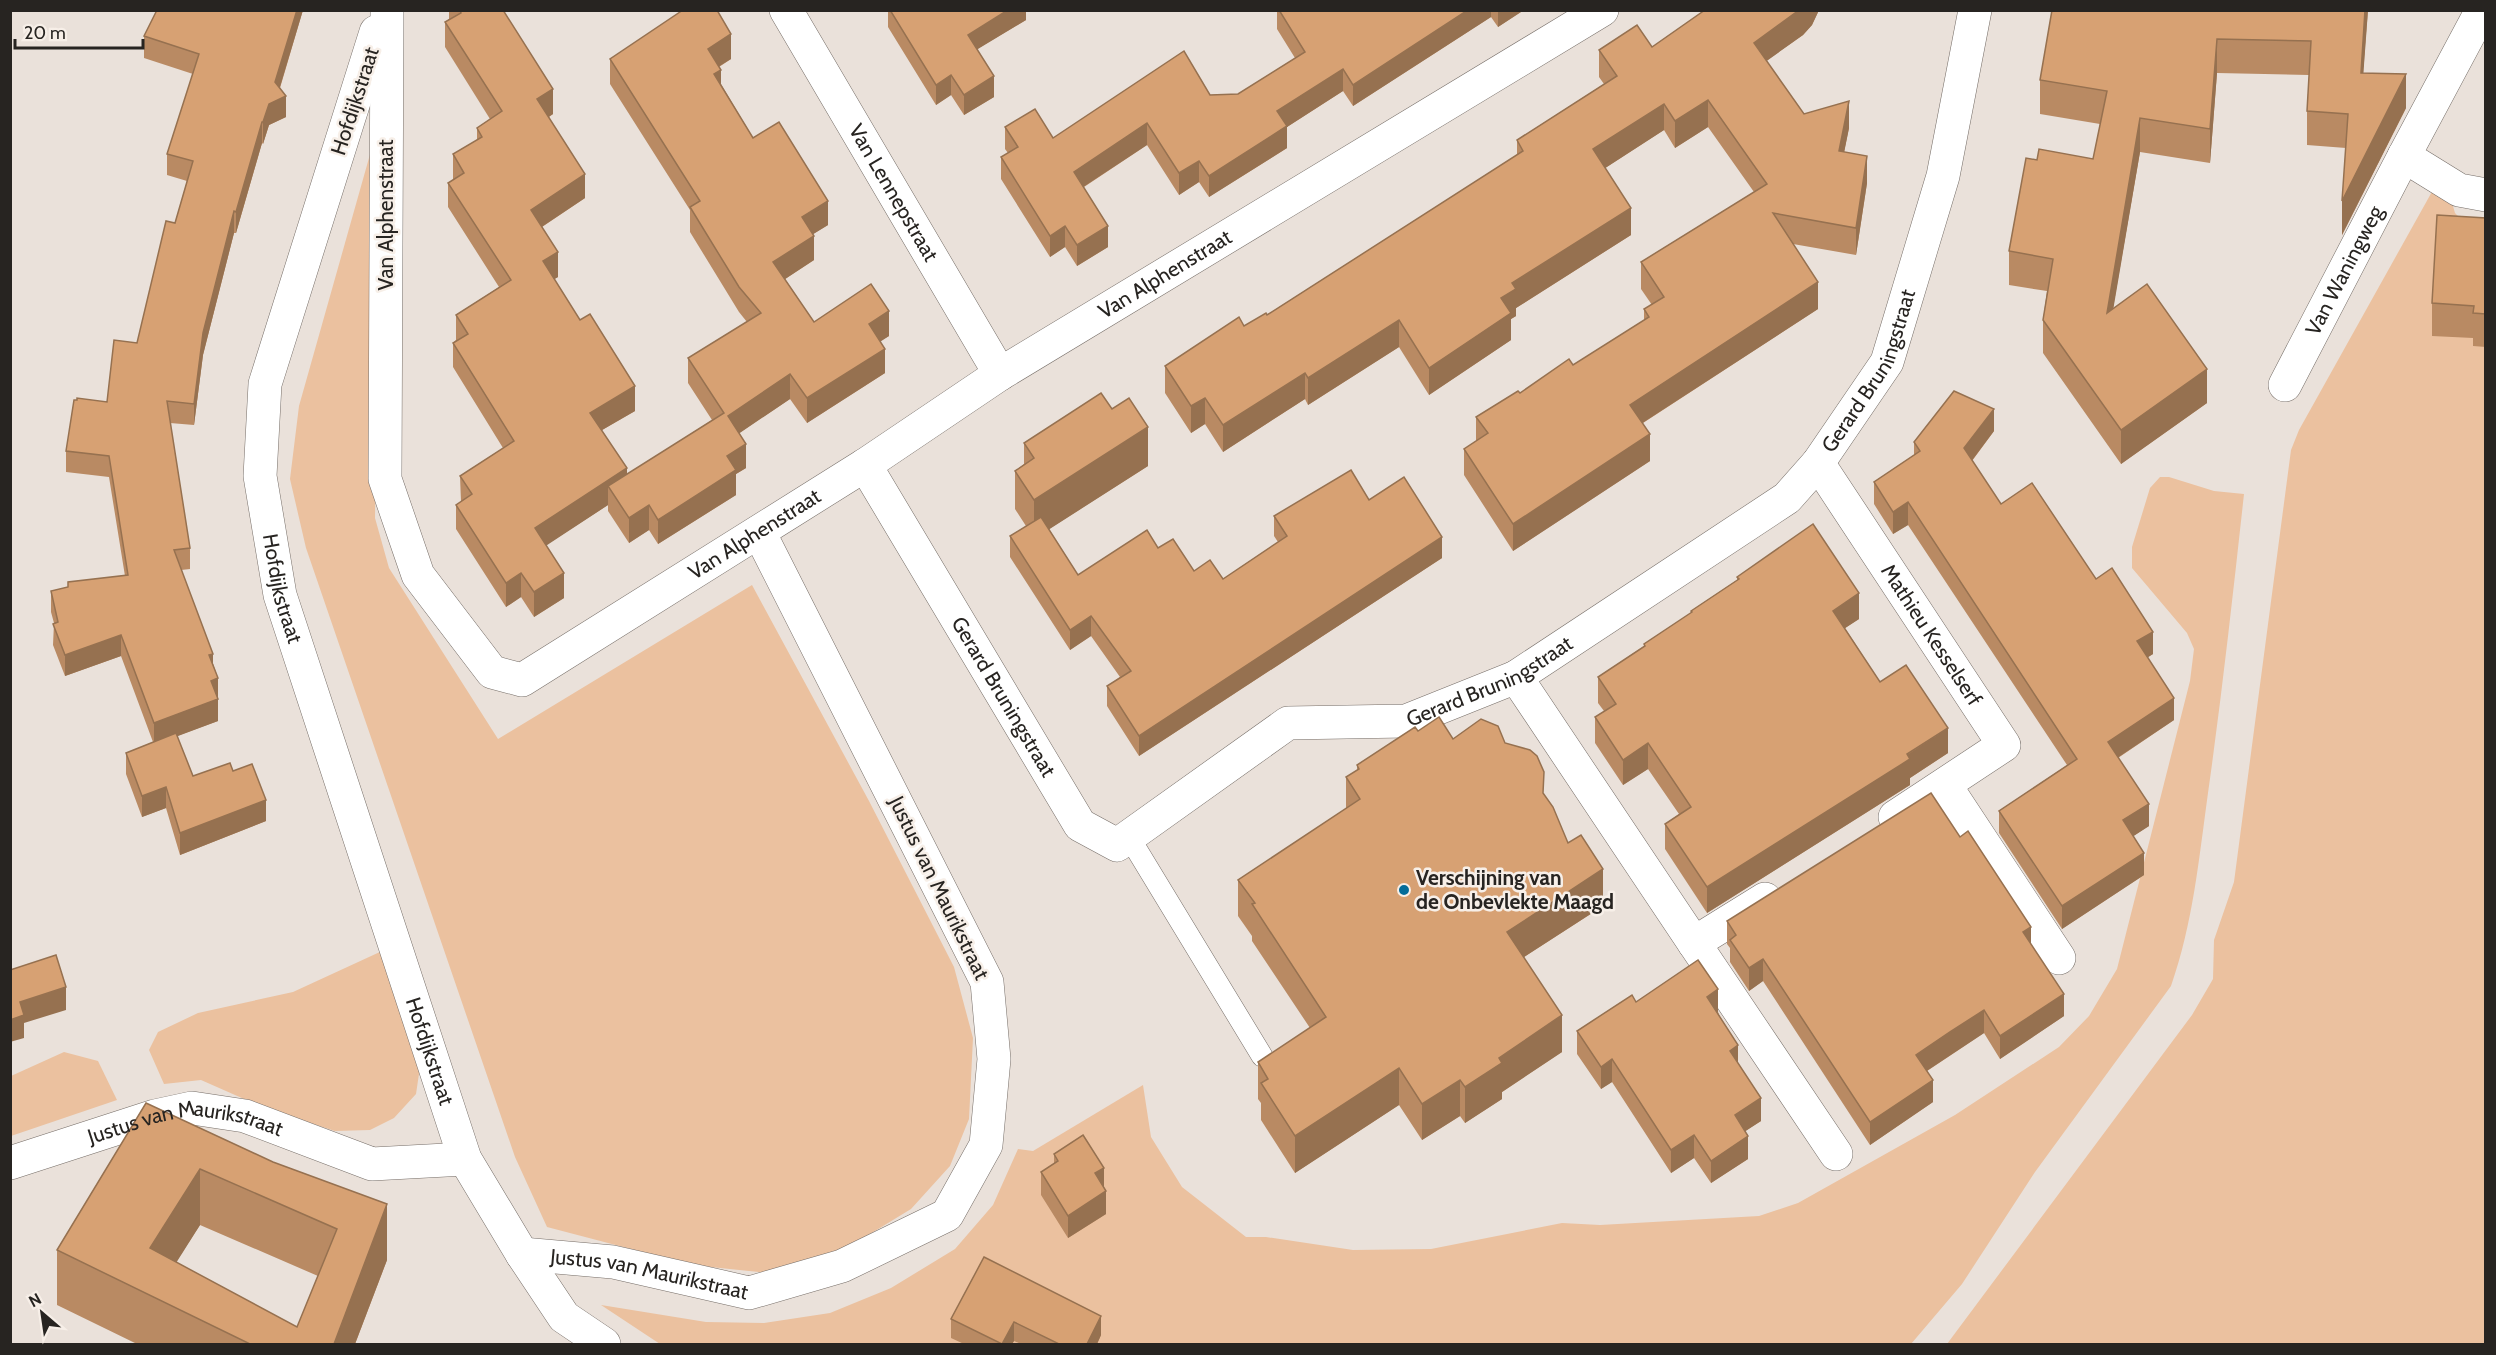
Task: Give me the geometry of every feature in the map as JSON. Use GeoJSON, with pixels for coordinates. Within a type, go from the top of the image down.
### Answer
{"type":"FeatureCollection","features":[{"type":"Feature","properties":{"kind":"street","name":"Van Alphenstraat"},"geometry":{"type":"LineString","coordinates":[[385,10],[385,479],[418,575],[492,672],[522,680],[865,465],[1000,374],[1602,10]]}},
{"type":"Feature","properties":{"kind":"street","name":"Hofdijkstraat"},"geometry":{"type":"LineString","coordinates":[[385,10],[266,384],[260,476],[280,595],[465,1159],[522,1254],[564,1317],[604,1344]]}},
{"type":"Feature","properties":{"kind":"street","name":"Van Lennepstraat"},"geometry":{"type":"LineString","coordinates":[[786,10],[1000,374]]}},
{"type":"Feature","properties":{"kind":"street","name":"Gerard Bruningstraat"},"geometry":{"type":"LineString","coordinates":[[865,465],[1080,825],[1117,845],[1288,723],[1406,722],[1516,678],[1787,498],[1818,463],[1887,362],[1943,176],[1975,10]]}},
{"type":"Feature","properties":{"kind":"street","name":"Van Waningweg"},"geometry":{"type":"LineString","coordinates":[[2284,385],[2482,10]]}},
{"type":"Feature","properties":{"kind":"street"},"geometry":{"type":"LineString","coordinates":[[2404,156],[2459,190],[2486,195]]}},
{"type":"Feature","properties":{"kind":"street","name":"Mathieu Kesselserf"},"geometry":{"type":"LineString","coordinates":[[1818,463],[2004,745],[1865,836]]}},
{"type":"Feature","properties":{"kind":"street","name":"Justus van Maurikstraat"},"geometry":{"type":"LineString","coordinates":[[522,1254],[613,1262],[749,1293],[842,1266],[947,1215],[986,1145],[994,1059],[987,982],[759,532]]}},
{"type":"Feature","properties":{"kind":"street"},"geometry":{"type":"LineString","coordinates":[[1516,678],[1836,1154]]}},
{"type":"Feature","properties":{"kind":"street"},"geometry":{"type":"LineString","coordinates":[[1945,785],[2059,958]]}},
{"type":"Feature","properties":{"kind":"street"},"geometry":{"type":"LineString","coordinates":[[1694,943],[1795,880]]}},
{"type":"Feature","properties":{"kind":"street","name":"Justus van Maurikstraat"},"geometry":{"type":"LineString","coordinates":[[10,1163],[155,1116],[192,1108],[245,1116],[372,1164],[465,1159]]}},
{"type":"Feature","properties":{"kind":"lane"},"geometry":{"type":"LineString","coordinates":[[1129,837],[1262,1056]]}},
{"type":"Feature","properties":{"kind":"shaded area"},"geometry":{"type":"Polygon","coordinates":[[[380,119],[375,518],[389,568],[498,739],[752,585],[869,801],[954,967],[973,1038],[969,1119],[950,1166],[911,1209],[847,1248],[777,1274],[692,1265],[547,1227],[515,1157],[306,548],[290,479],[299,406],[380,119]]]}},
{"type":"Feature","properties":{"kind":"shaded area"},"geometry":{"type":"Polygon","coordinates":[[[2443,172],[2455,213],[2472,231],[2486,233],[2485,1344],[1947,1344],[2192,1015],[2213,979],[2214,940],[2234,882],[2291,450],[2299,430],[2443,172]]]}},
{"type":"Feature","properties":{"kind":"shaded area"},"geometry":{"type":"Polygon","coordinates":[[[2160,477],[2169,477],[2214,491],[2244,494],[2223,681],[2198,866],[2179,963],[2171,986],[2035,1172],[1962,1284],[1911,1344],[660,1344],[601,1305],[706,1322],[764,1323],[830,1313],[891,1288],[955,1249],[993,1205],[1018,1149],[1033,1151],[1143,1085],[1151,1137],[1182,1187],[1246,1237],[1266,1237],[1353,1250],[1431,1249],[1562,1223],[1600,1225],[1759,1216],[1798,1203],[1955,1115],[2059,1047],[2089,1016],[2117,969],[2190,681],[2194,649],[2187,633],[2132,568],[2132,547],[2150,488],[2160,477]]]}},
{"type":"Feature","properties":{"kind":"shaded area"},"geometry":{"type":"Polygon","coordinates":[[[382,951],[420,1067],[416,1094],[394,1118],[370,1130],[335,1131],[267,1109],[201,1080],[164,1084],[149,1050],[158,1032],[198,1013],[293,992],[382,951]]]}},
{"type":"Feature","properties":{"kind":"shaded area"},"geometry":{"type":"Polygon","coordinates":[[[64,1052],[98,1061],[117,1100],[11,1136],[11,1076],[64,1052]]]}},
{"type":"Feature","properties":{"kind":"building"},"geometry":{"type":"Polygon","coordinates":[[[157,10],[297,10],[275,82],[286,96],[269,104],[236,212],[234,211],[203,333],[194,404],[167,401],[190,548],[174,550],[213,654],[209,655],[218,678],[211,681],[218,699],[154,723],[121,635],[65,655],[53,624],[58,622],[51,591],[68,587],[68,582],[128,575],[109,456],[66,451],[74,400],[77,398],[107,402],[114,340],[137,343],[166,221],[175,223],[193,161],[167,154],[199,54],[144,36],[157,10]]]}},
{"type":"Feature","properties":{"kind":"building"},"geometry":{"type":"Polygon","coordinates":[[[460,10],[503,10],[553,89],[537,99],[585,174],[531,210],[558,252],[543,261],[580,320],[590,314],[635,386],[590,413],[627,468],[535,528],[564,573],[534,592],[521,573],[506,583],[456,505],[472,494],[460,476],[514,441],[453,343],[468,334],[456,315],[511,280],[448,183],[464,173],[453,154],[482,137],[477,128],[502,111],[445,22],[461,13],[460,10]]]}},
{"type":"Feature","properties":{"kind":"building"},"geometry":{"type":"Polygon","coordinates":[[[683,10],[717,10],[731,34],[708,49],[721,70],[714,74],[753,138],[779,122],[828,201],[802,217],[814,236],[773,262],[814,322],[871,284],[889,311],[869,324],[885,349],[807,398],[790,374],[728,416],[746,444],[727,456],[736,470],[658,520],[649,505],[629,518],[608,486],[724,413],[688,358],[761,313],[739,287],[690,207],[700,201],[610,59],[683,10]]]}},
{"type":"Feature","properties":{"kind":"building"},"geometry":{"type":"Polygon","coordinates":[[[890,10],[1008,10],[968,35],[994,76],[964,95],[951,75],[936,85],[890,10]]]}},
{"type":"Feature","properties":{"kind":"building"},"geometry":{"type":"Polygon","coordinates":[[[1279,10],[1468,10],[1353,85],[1343,69],[1277,111],[1287,126],[1209,176],[1199,161],[1179,173],[1147,123],[1074,172],[1108,226],[1077,245],[1065,226],[1050,236],[1001,157],[1018,147],[1005,127],[1035,109],[1053,138],[1184,51],[1210,95],[1238,94],[1305,52],[1279,10]]]}},
{"type":"Feature","properties":{"kind":"building"},"geometry":{"type":"Polygon","coordinates":[[[1705,10],[1799,10],[1754,43],[1804,114],[1849,101],[1839,151],[1867,156],[1856,228],[1773,213],[1818,282],[1630,405],[1650,434],[1513,524],[1464,449],[1488,433],[1476,417],[1518,391],[1520,393],[1569,359],[1573,365],[1649,317],[1644,309],[1664,297],[1641,262],[1767,184],[1708,100],[1675,121],[1664,104],[1593,149],[1631,208],[1512,283],[1516,289],[1501,298],[1511,313],[1429,368],[1399,320],[1308,378],[1305,373],[1223,425],[1205,398],[1191,406],[1165,366],[1239,317],[1244,326],[1266,313],[1267,315],[1523,151],[1517,140],[1617,76],[1599,50],[1637,25],[1652,47],[1705,10]]]}},
{"type":"Feature","properties":{"kind":"building"},"geometry":{"type":"Polygon","coordinates":[[[2052,10],[2365,10],[2361,73],[2406,74],[2342,201],[2348,114],[2307,111],[2311,41],[2217,39],[2210,129],[2140,118],[2107,313],[2147,284],[2207,369],[2121,430],[2043,320],[2053,259],[2009,251],[2026,158],[2037,160],[2039,149],[2093,159],[2107,91],[2040,80],[2052,10]]]}},
{"type":"Feature","properties":{"kind":"building"},"geometry":{"type":"Polygon","coordinates":[[[2437,215],[2486,218],[2486,314],[2473,313],[2474,306],[2432,303],[2437,215]]]}},
{"type":"Feature","properties":{"kind":"building"},"geometry":{"type":"Polygon","coordinates":[[[1954,391],[1994,409],[1964,448],[2001,504],[2032,483],[2096,579],[2112,568],[2153,632],[2137,641],[2174,698],[2108,742],[2149,804],[2123,820],[2144,853],[2062,906],[1999,811],[2077,759],[1908,502],[1893,512],[1874,482],[1920,451],[1914,442],[1954,391]]]}},
{"type":"Feature","properties":{"kind":"building"},"geometry":{"type":"Polygon","coordinates":[[[1101,393],[1112,409],[1129,398],[1148,427],[1034,500],[1015,471],[1034,458],[1024,443],[1101,393]]]}},
{"type":"Feature","properties":{"kind":"building"},"geometry":{"type":"Polygon","coordinates":[[[1351,470],[1369,500],[1404,477],[1442,537],[1139,736],[1107,686],[1131,671],[1091,616],[1070,630],[1010,536],[1041,517],[1078,575],[1147,530],[1158,548],[1173,539],[1194,571],[1210,560],[1223,579],[1287,536],[1274,516],[1351,470]]]}},
{"type":"Feature","properties":{"kind":"building"},"geometry":{"type":"Polygon","coordinates":[[[1813,524],[1859,593],[1833,611],[1880,682],[1906,665],[1948,728],[1907,754],[1910,759],[1707,887],[1665,824],[1691,807],[1648,743],[1623,760],[1595,717],[1616,704],[1598,677],[1645,646],[1644,644],[1739,579],[1737,577],[1813,524]]]}},
{"type":"Feature","properties":{"kind":"building"},"geometry":{"type":"Polygon","coordinates":[[[1439,717],[1453,739],[1481,719],[1498,726],[1505,743],[1530,750],[1537,756],[1544,772],[1543,793],[1553,807],[1568,843],[1581,835],[1603,869],[1507,932],[1562,1015],[1499,1058],[1502,1063],[1465,1087],[1460,1080],[1422,1104],[1399,1068],[1295,1136],[1261,1083],[1268,1079],[1258,1062],[1326,1017],[1252,904],[1255,903],[1238,880],[1360,799],[1346,777],[1359,769],[1357,765],[1415,727],[1418,731],[1439,717]]]}},
{"type":"Feature","properties":{"kind":"building"},"geometry":{"type":"Polygon","coordinates":[[[176,733],[193,776],[230,763],[233,771],[252,764],[266,800],[180,833],[166,787],[142,796],[126,753],[176,733]]]}},
{"type":"Feature","properties":{"kind":"building"},"geometry":{"type":"Polygon","coordinates":[[[1931,793],[1960,837],[1968,831],[2031,927],[2023,932],[2064,994],[2000,1036],[1984,1010],[1950,1032],[1916,1055],[1933,1080],[1870,1122],[1763,959],[1749,968],[1730,940],[1736,935],[1727,921],[1931,793]]]}},
{"type":"Feature","properties":{"kind":"building"},"geometry":{"type":"Polygon","coordinates":[[[56,955],[66,987],[20,1002],[24,1015],[10,1020],[10,970],[56,955]]]}},
{"type":"Feature","properties":{"kind":"building"},"geometry":{"type":"Polygon","coordinates":[[[1698,960],[1718,989],[1707,997],[1738,1045],[1730,1051],[1761,1098],[1735,1115],[1748,1136],[1711,1161],[1694,1135],[1671,1150],[1612,1059],[1601,1067],[1577,1031],[1632,995],[1636,1002],[1698,960]]]}},
{"type":"Feature","properties":{"kind":"building"},"geometry":{"type":"Polygon","coordinates":[[[146,1103],[273,1162],[387,1204],[334,1344],[250,1344],[57,1250],[146,1103]],[[200,1169],[150,1248],[297,1327],[337,1229],[200,1169]]]}},
{"type":"Feature","properties":{"kind":"building"},"geometry":{"type":"Polygon","coordinates":[[[1083,1135],[1104,1168],[1095,1173],[1106,1191],[1068,1216],[1041,1172],[1058,1161],[1054,1154],[1083,1135]]]}},
{"type":"Feature","properties":{"kind":"building"},"geometry":{"type":"Polygon","coordinates":[[[984,1257],[1101,1316],[1087,1344],[1059,1344],[1014,1322],[1002,1344],[951,1319],[984,1257]]]}},
{"type":"Feature","properties":{"kind":"place","name":"Verschijning van de Onbevlekte Maagd"},"geometry":{"type":"Point","coordinates":[1404,890]}}]}
